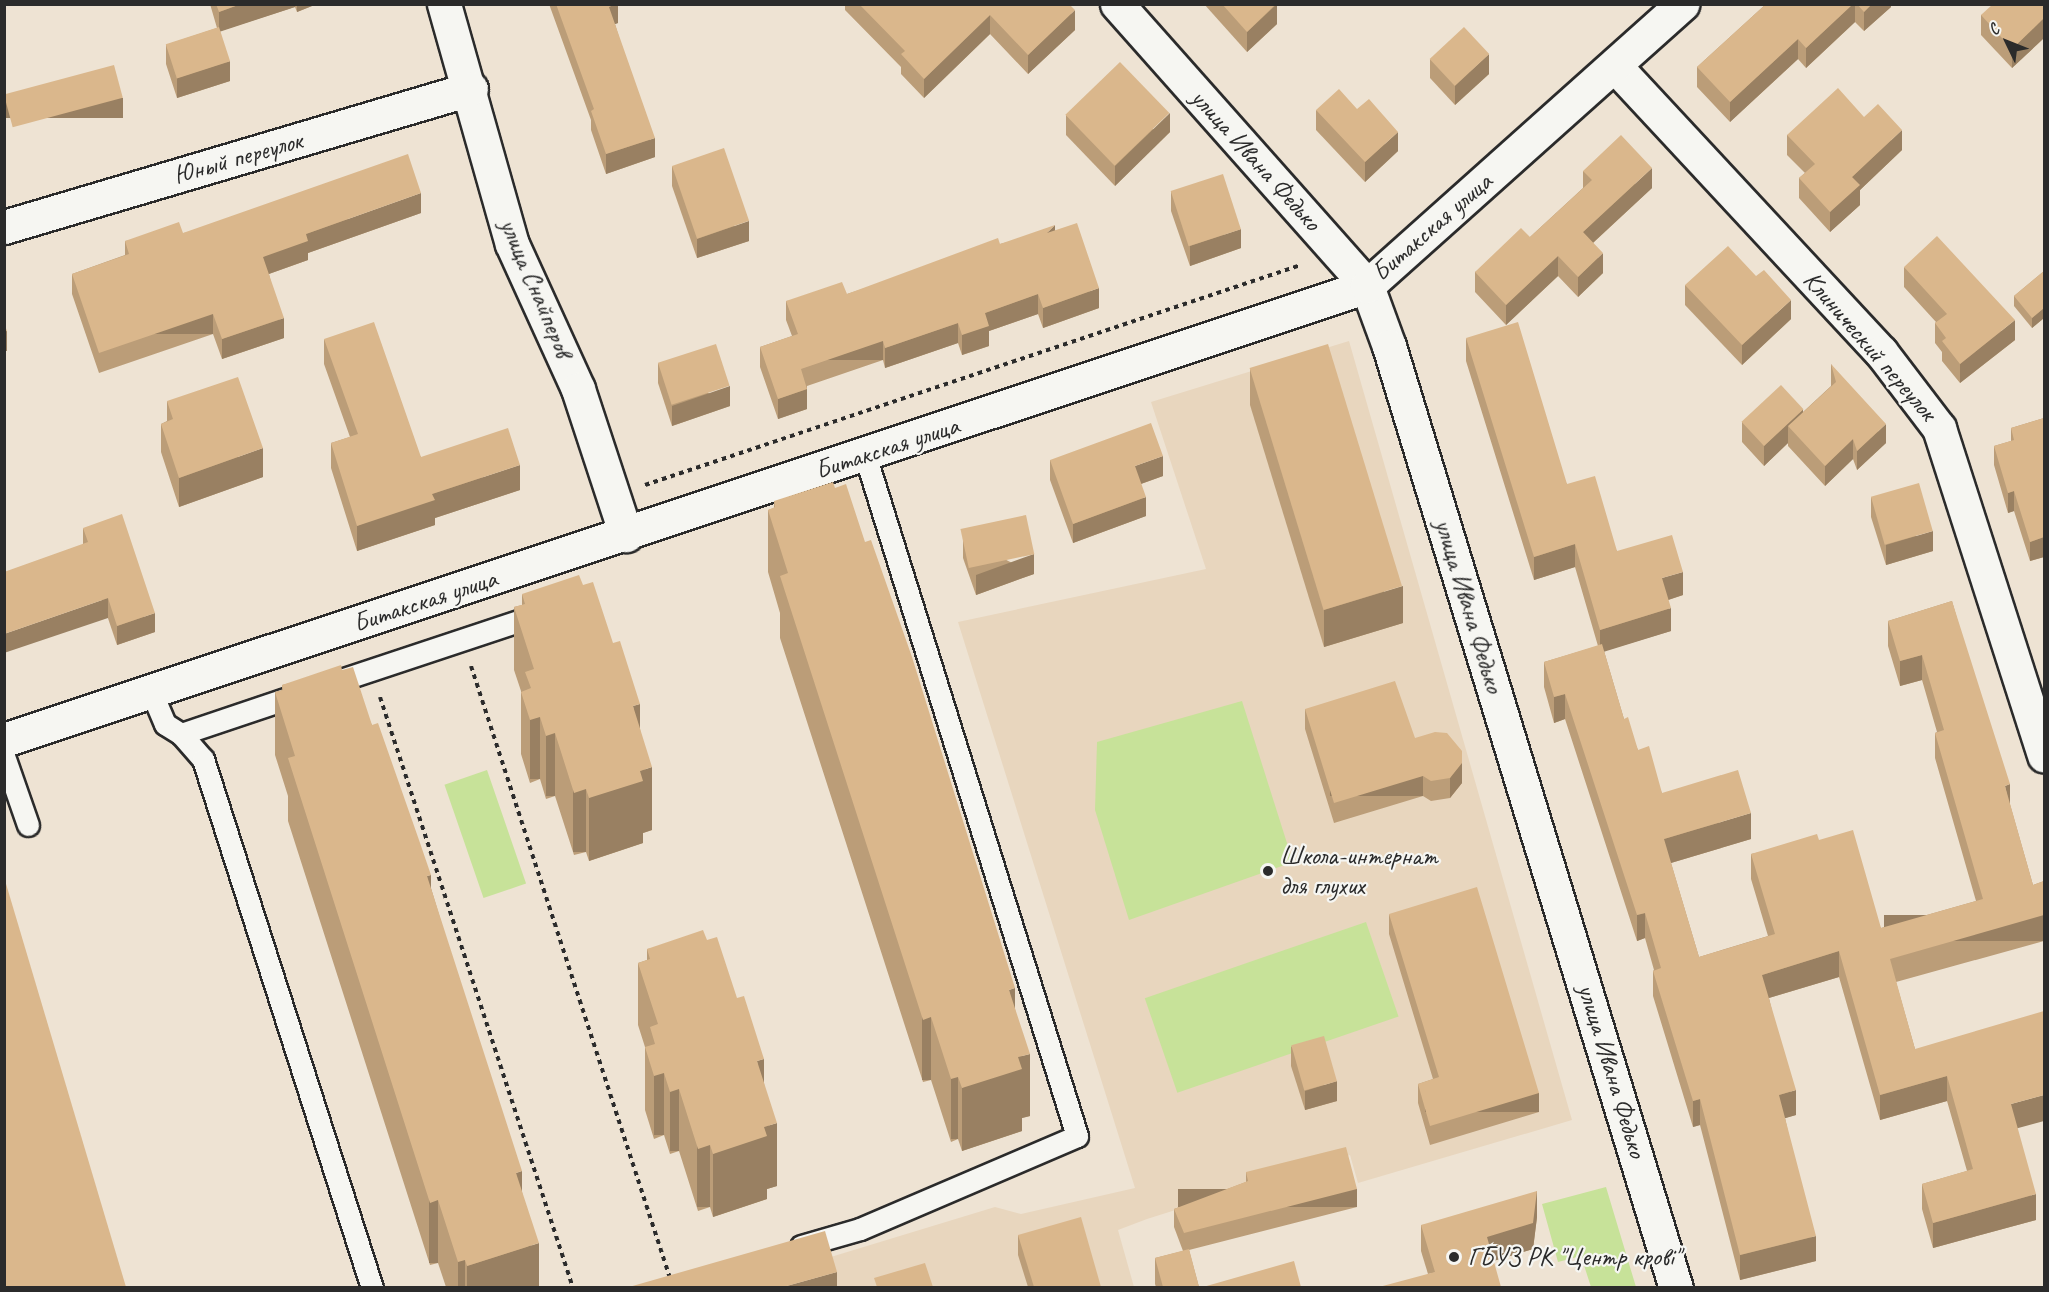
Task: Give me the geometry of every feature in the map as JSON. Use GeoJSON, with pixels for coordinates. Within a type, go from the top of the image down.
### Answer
{"type":"FeatureCollection","features":[{"type":"Feature","properties":{"kind":"street","name":"улица Снайперов"},"geometry":{"type":"LineString","coordinates":[[444,4],[471,89],[512,244],[579,389],[626,535]]}},
{"type":"Feature","properties":{"kind":"street","name":"улица Ивана Федько"},"geometry":{"type":"LineString","coordinates":[[1117,4],[1367,285],[1389,346],[1676,1287]]}},
{"type":"Feature","properties":{"kind":"street","name":"Битакская улица"},"geometry":{"type":"LineString","coordinates":[[4,740],[626,535],[1367,285],[1682,4]]}},
{"type":"Feature","properties":{"kind":"street","name":"Клинический переулок"},"geometry":{"type":"LineString","coordinates":[[1615,66],[1881,352],[1940,428],[2044,756]]}},
{"type":"Feature","properties":{"kind":"street","name":"Юный переулок"},"geometry":{"type":"LineString","coordinates":[[4,227],[471,89]]}},
{"type":"Feature","properties":{"kind":"lane"},"geometry":{"type":"LineString","coordinates":[[783,1252],[860,1229],[1077,1137],[865,455]]}},
{"type":"Feature","properties":{"kind":"lane"},"geometry":{"type":"LineString","coordinates":[[181,734],[563,606]]}},
{"type":"Feature","properties":{"kind":"lane"},"geometry":{"type":"LineString","coordinates":[[151,691],[165,724],[181,734],[203,759],[372,1287]]}},
{"type":"Feature","properties":{"kind":"lane"},"geometry":{"type":"LineString","coordinates":[[4,756],[28,825]]}},
{"type":"Feature","properties":{"kind":"path"},"geometry":{"type":"LineString","coordinates":[[613,496],[1338,252]]}},
{"type":"Feature","properties":{"kind":"path"},"geometry":{"type":"LineString","coordinates":[[463,639],[672,1284]]}},
{"type":"Feature","properties":{"kind":"path"},"geometry":{"type":"LineString","coordinates":[[372,670],[573,1287]]}},
{"type":"Feature","properties":{"kind":"shaded area","name":"Школа-интернат для глухих"},"geometry":{"type":"Polygon","coordinates":[[[1349,341],[1572,1120],[1358,1183],[1350,1155],[1118,1230],[1134,1287],[729,1288],[995,1207],[1021,1214],[1135,1188],[958,622],[1206,569],[1151,402],[1349,341]]]}},
{"type":"Feature","properties":{"kind":"green space"},"geometry":{"type":"Polygon","coordinates":[[[1242,701],[1293,862],[1129,920],[1095,810],[1097,742],[1242,701]]]}},
{"type":"Feature","properties":{"kind":"green space"},"geometry":{"type":"Polygon","coordinates":[[[487,770],[526,883],[484,898],[444,785],[487,770]]]}},
{"type":"Feature","properties":{"kind":"green space"},"geometry":{"type":"Polygon","coordinates":[[[1366,922],[1399,1017],[1177,1093],[1145,998],[1366,922]]]}},
{"type":"Feature","properties":{"kind":"green space"},"geometry":{"type":"Polygon","coordinates":[[[1606,1187],[1636,1287],[1591,1287],[1581,1256],[1558,1262],[1542,1204],[1606,1187]]]}},
{"type":"Feature","properties":{"kind":"building"},"geometry":{"type":"Polygon","coordinates":[[[216,4],[241,4],[219,12],[216,4]]]}},
{"type":"Feature","properties":{"kind":"building"},"geometry":{"type":"Polygon","coordinates":[[[556,4],[615,4],[609,7],[655,138],[606,154],[591,111],[594,109],[556,4]]]}},
{"type":"Feature","properties":{"kind":"building"},"geometry":{"type":"Polygon","coordinates":[[[859,4],[1069,4],[1075,10],[1028,55],[990,15],[924,79],[901,54],[905,51],[859,4]]]}},
{"type":"Feature","properties":{"kind":"building"},"geometry":{"type":"Polygon","coordinates":[[[1222,4],[1276,4],[1247,32],[1222,4]]]}},
{"type":"Feature","properties":{"kind":"building"},"geometry":{"type":"Polygon","coordinates":[[[1766,4],[1853,4],[1806,48],[1798,39],[1730,102],[1697,67],[1766,4]]]}},
{"type":"Feature","properties":{"kind":"building"},"geometry":{"type":"Polygon","coordinates":[[[1857,4],[1872,4],[1864,12],[1857,4]]]}},
{"type":"Feature","properties":{"kind":"building"},"geometry":{"type":"Polygon","coordinates":[[[1993,4],[2042,4],[2044,18],[2012,49],[1981,15],[1993,4]]]}},
{"type":"Feature","properties":{"kind":"building"},"geometry":{"type":"Polygon","coordinates":[[[219,27],[230,61],[177,79],[166,44],[219,27]]]}},
{"type":"Feature","properties":{"kind":"building"},"geometry":{"type":"Polygon","coordinates":[[[1464,27],[1489,54],[1455,86],[1430,59],[1464,27]]]}},
{"type":"Feature","properties":{"kind":"building"},"geometry":{"type":"Polygon","coordinates":[[[1120,62],[1169,113],[1115,166],[1065,115],[1120,62]]]}},
{"type":"Feature","properties":{"kind":"building"},"geometry":{"type":"Polygon","coordinates":[[[114,65],[123,98],[13,127],[4,94],[114,65]]]}},
{"type":"Feature","properties":{"kind":"building"},"geometry":{"type":"Polygon","coordinates":[[[1838,88],[1864,117],[1878,104],[1902,130],[1852,177],[1860,185],[1830,212],[1799,178],[1815,164],[1787,135],[1838,88]]]}},
{"type":"Feature","properties":{"kind":"building"},"geometry":{"type":"Polygon","coordinates":[[[1339,89],[1357,109],[1369,99],[1398,132],[1365,162],[1316,110],[1339,89]]]}},
{"type":"Feature","properties":{"kind":"building"},"geometry":{"type":"Polygon","coordinates":[[[1621,135],[1652,168],[1583,232],[1603,253],[1578,277],[1558,256],[1506,305],[1475,272],[1521,228],[1530,237],[1592,180],[1583,171],[1621,135]]]}},
{"type":"Feature","properties":{"kind":"building"},"geometry":{"type":"Polygon","coordinates":[[[724,148],[749,221],[697,239],[672,166],[724,148]]]}},
{"type":"Feature","properties":{"kind":"building"},"geometry":{"type":"Polygon","coordinates":[[[408,154],[421,193],[306,234],[308,241],[263,257],[284,318],[222,339],[213,314],[99,353],[72,274],[129,254],[125,241],[179,222],[183,233],[408,154]]]}},
{"type":"Feature","properties":{"kind":"building"},"geometry":{"type":"Polygon","coordinates":[[[1223,174],[1241,229],[1189,246],[1171,191],[1223,174]]]}},
{"type":"Feature","properties":{"kind":"building"},"geometry":{"type":"Polygon","coordinates":[[[1077,223],[1099,288],[1043,308],[1038,294],[985,313],[989,326],[962,335],[958,323],[885,348],[883,341],[801,369],[807,389],[778,399],[760,347],[798,334],[786,301],[842,282],[847,294],[998,238],[1000,244],[1055,225],[1047,233],[1077,223]]]}},
{"type":"Feature","properties":{"kind":"building"},"geometry":{"type":"Polygon","coordinates":[[[1937,236],[2015,320],[1960,364],[1942,341],[1946,338],[1935,323],[1947,314],[1904,267],[1937,236]]]}},
{"type":"Feature","properties":{"kind":"building"},"geometry":{"type":"Polygon","coordinates":[[[1728,246],[1756,276],[1764,270],[1791,300],[1742,345],[1685,285],[1728,246]]]}},
{"type":"Feature","properties":{"kind":"building"},"geometry":{"type":"Polygon","coordinates":[[[2044,271],[2044,308],[2032,318],[2014,296],[2044,271]]]}},
{"type":"Feature","properties":{"kind":"building"},"geometry":{"type":"Polygon","coordinates":[[[374,322],[421,457],[508,428],[520,465],[432,494],[435,500],[357,526],[331,443],[358,434],[324,339],[374,322]]]}},
{"type":"Feature","properties":{"kind":"building"},"geometry":{"type":"Polygon","coordinates":[[[1518,322],[1567,484],[1595,476],[1617,551],[1672,535],[1683,572],[1662,578],[1671,608],[1600,630],[1575,544],[1534,557],[1466,338],[1518,322]]]}},
{"type":"Feature","properties":{"kind":"building"},"geometry":{"type":"Polygon","coordinates":[[[716,344],[730,386],[672,405],[658,363],[716,344]]]}},
{"type":"Feature","properties":{"kind":"building"},"geometry":{"type":"Polygon","coordinates":[[[1328,344],[1402,586],[1324,610],[1250,368],[1328,344]]]}},
{"type":"Feature","properties":{"kind":"building"},"geometry":{"type":"Polygon","coordinates":[[[1831,364],[1886,424],[1857,451],[1853,439],[1825,466],[1788,426],[1836,382],[1831,364]]]}},
{"type":"Feature","properties":{"kind":"building"},"geometry":{"type":"Polygon","coordinates":[[[238,377],[263,448],[179,478],[161,424],[173,419],[167,401],[238,377]]]}},
{"type":"Feature","properties":{"kind":"building"},"geometry":{"type":"Polygon","coordinates":[[[1781,385],[1804,409],[1764,446],[1742,422],[1781,385]]]}},
{"type":"Feature","properties":{"kind":"building"},"geometry":{"type":"Polygon","coordinates":[[[2044,418],[2044,537],[2030,542],[2014,491],[2008,493],[1994,446],[2014,440],[2011,428],[2044,418]]]}},
{"type":"Feature","properties":{"kind":"building"},"geometry":{"type":"Polygon","coordinates":[[[1151,423],[1163,456],[1135,466],[1146,497],[1073,524],[1050,460],[1151,423]]]}},
{"type":"Feature","properties":{"kind":"building"},"geometry":{"type":"Polygon","coordinates":[[[833,482],[835,488],[846,484],[865,542],[871,540],[912,657],[1015,988],[1009,990],[1030,1054],[1018,1057],[1022,1069],[962,1088],[958,1077],[951,1079],[931,1017],[923,1020],[780,576],[788,573],[768,510],[775,507],[774,501],[833,482]]]}},
{"type":"Feature","properties":{"kind":"building"},"geometry":{"type":"Polygon","coordinates":[[[1919,483],[1933,531],[1885,545],[1871,497],[1919,483]]]}},
{"type":"Feature","properties":{"kind":"building"},"geometry":{"type":"Polygon","coordinates":[[[122,514],[155,613],[117,626],[108,598],[4,634],[4,572],[88,542],[83,528],[122,514]]]}},
{"type":"Feature","properties":{"kind":"building"},"geometry":{"type":"Polygon","coordinates":[[[1026,515],[1034,554],[969,568],[960,529],[1026,515]]]}},
{"type":"Feature","properties":{"kind":"building"},"geometry":{"type":"Polygon","coordinates":[[[579,575],[583,585],[593,582],[613,643],[620,641],[640,704],[633,706],[652,767],[640,771],[643,781],[589,798],[586,789],[574,793],[555,733],[546,736],[540,717],[530,720],[521,692],[531,688],[525,672],[534,669],[514,607],[525,604],[522,594],[579,575]]]}},
{"type":"Feature","properties":{"kind":"building"},"geometry":{"type":"Polygon","coordinates":[[[1952,601],[2010,784],[2005,786],[2033,885],[2044,881],[2044,915],[1890,959],[1915,1049],[2044,1011],[2044,1095],[2011,1104],[2036,1194],[1933,1223],[1922,1184],[1973,1169],[1947,1076],[1880,1095],[1839,951],[1762,975],[1796,1090],[1779,1095],[1816,1236],[1740,1255],[1700,1099],[1693,1101],[1653,971],[1661,968],[1645,913],[1637,915],[1565,694],[1554,697],[1544,662],[1602,644],[1624,719],[1628,717],[1638,750],[1649,746],[1662,793],[1738,770],[1751,813],[1664,839],[1699,957],[1775,934],[1751,854],[1817,834],[1819,840],[1853,830],[1881,928],[1983,899],[1935,733],[1944,730],[1922,655],[1900,661],[1888,621],[1952,601]]]}},
{"type":"Feature","properties":{"kind":"building"},"geometry":{"type":"Polygon","coordinates":[[[341,665],[342,670],[353,667],[372,725],[378,723],[431,875],[427,876],[522,1171],[516,1173],[539,1243],[467,1266],[465,1260],[458,1262],[438,1200],[430,1203],[288,758],[295,756],[275,692],[283,690],[282,685],[341,665]]]}},
{"type":"Feature","properties":{"kind":"building"},"geometry":{"type":"Polygon","coordinates":[[[1395,681],[1415,738],[1435,732],[1447,733],[1462,751],[1462,763],[1450,778],[1431,781],[1423,776],[1334,803],[1305,709],[1395,681]]]}},
{"type":"Feature","properties":{"kind":"building"},"geometry":{"type":"Polygon","coordinates":[[[4,877],[126,1287],[4,1287],[4,877]]]}},
{"type":"Feature","properties":{"kind":"building"},"geometry":{"type":"Polygon","coordinates":[[[1477,887],[1539,1093],[1430,1126],[1418,1084],[1439,1077],[1389,914],[1477,887]]]}},
{"type":"Feature","properties":{"kind":"building"},"geometry":{"type":"Polygon","coordinates":[[[703,930],[707,940],[717,937],[737,998],[744,996],[764,1059],[757,1061],[777,1123],[764,1127],[767,1136],[713,1154],[710,1145],[698,1149],[679,1089],[670,1092],[664,1073],[654,1076],[645,1047],[655,1044],[650,1027],[658,1024],[638,963],[650,959],[647,949],[703,930]]]}},
{"type":"Feature","properties":{"kind":"building"},"geometry":{"type":"Polygon","coordinates":[[[1324,1036],[1337,1081],[1304,1091],[1291,1045],[1324,1036]]]}},
{"type":"Feature","properties":{"kind":"building"},"geometry":{"type":"Polygon","coordinates":[[[1346,1147],[1357,1189],[1184,1233],[1174,1209],[1248,1181],[1246,1172],[1346,1147]]]}},
{"type":"Feature","properties":{"kind":"building"},"geometry":{"type":"Polygon","coordinates":[[[1537,1191],[1533,1223],[1487,1237],[1501,1287],[1379,1287],[1435,1272],[1421,1225],[1537,1191]]]}},
{"type":"Feature","properties":{"kind":"building"},"geometry":{"type":"Polygon","coordinates":[[[1081,1217],[1101,1287],[1034,1287],[1018,1235],[1081,1217]]]}},
{"type":"Feature","properties":{"kind":"building"},"geometry":{"type":"Polygon","coordinates":[[[825,1231],[837,1272],[783,1287],[629,1287],[825,1231]]]}},
{"type":"Feature","properties":{"kind":"building"},"geometry":{"type":"Polygon","coordinates":[[[1189,1249],[1199,1287],[1163,1287],[1155,1258],[1189,1249]]]}},
{"type":"Feature","properties":{"kind":"building"},"geometry":{"type":"Polygon","coordinates":[[[1294,1261],[1301,1287],[1203,1287],[1294,1261]]]}},
{"type":"Feature","properties":{"kind":"building"},"geometry":{"type":"Polygon","coordinates":[[[925,1263],[933,1287],[877,1287],[874,1278],[925,1263]]]}},
{"type":"Feature","properties":{"kind":"place","name":"Школа-интернат для глухих"},"geometry":{"type":"Point","coordinates":[1268,871]}},
{"type":"Feature","properties":{"kind":"place","name":"ГБУЗ РК \"Центр крові\""},"geometry":{"type":"Point","coordinates":[1454,1257]}}]}
